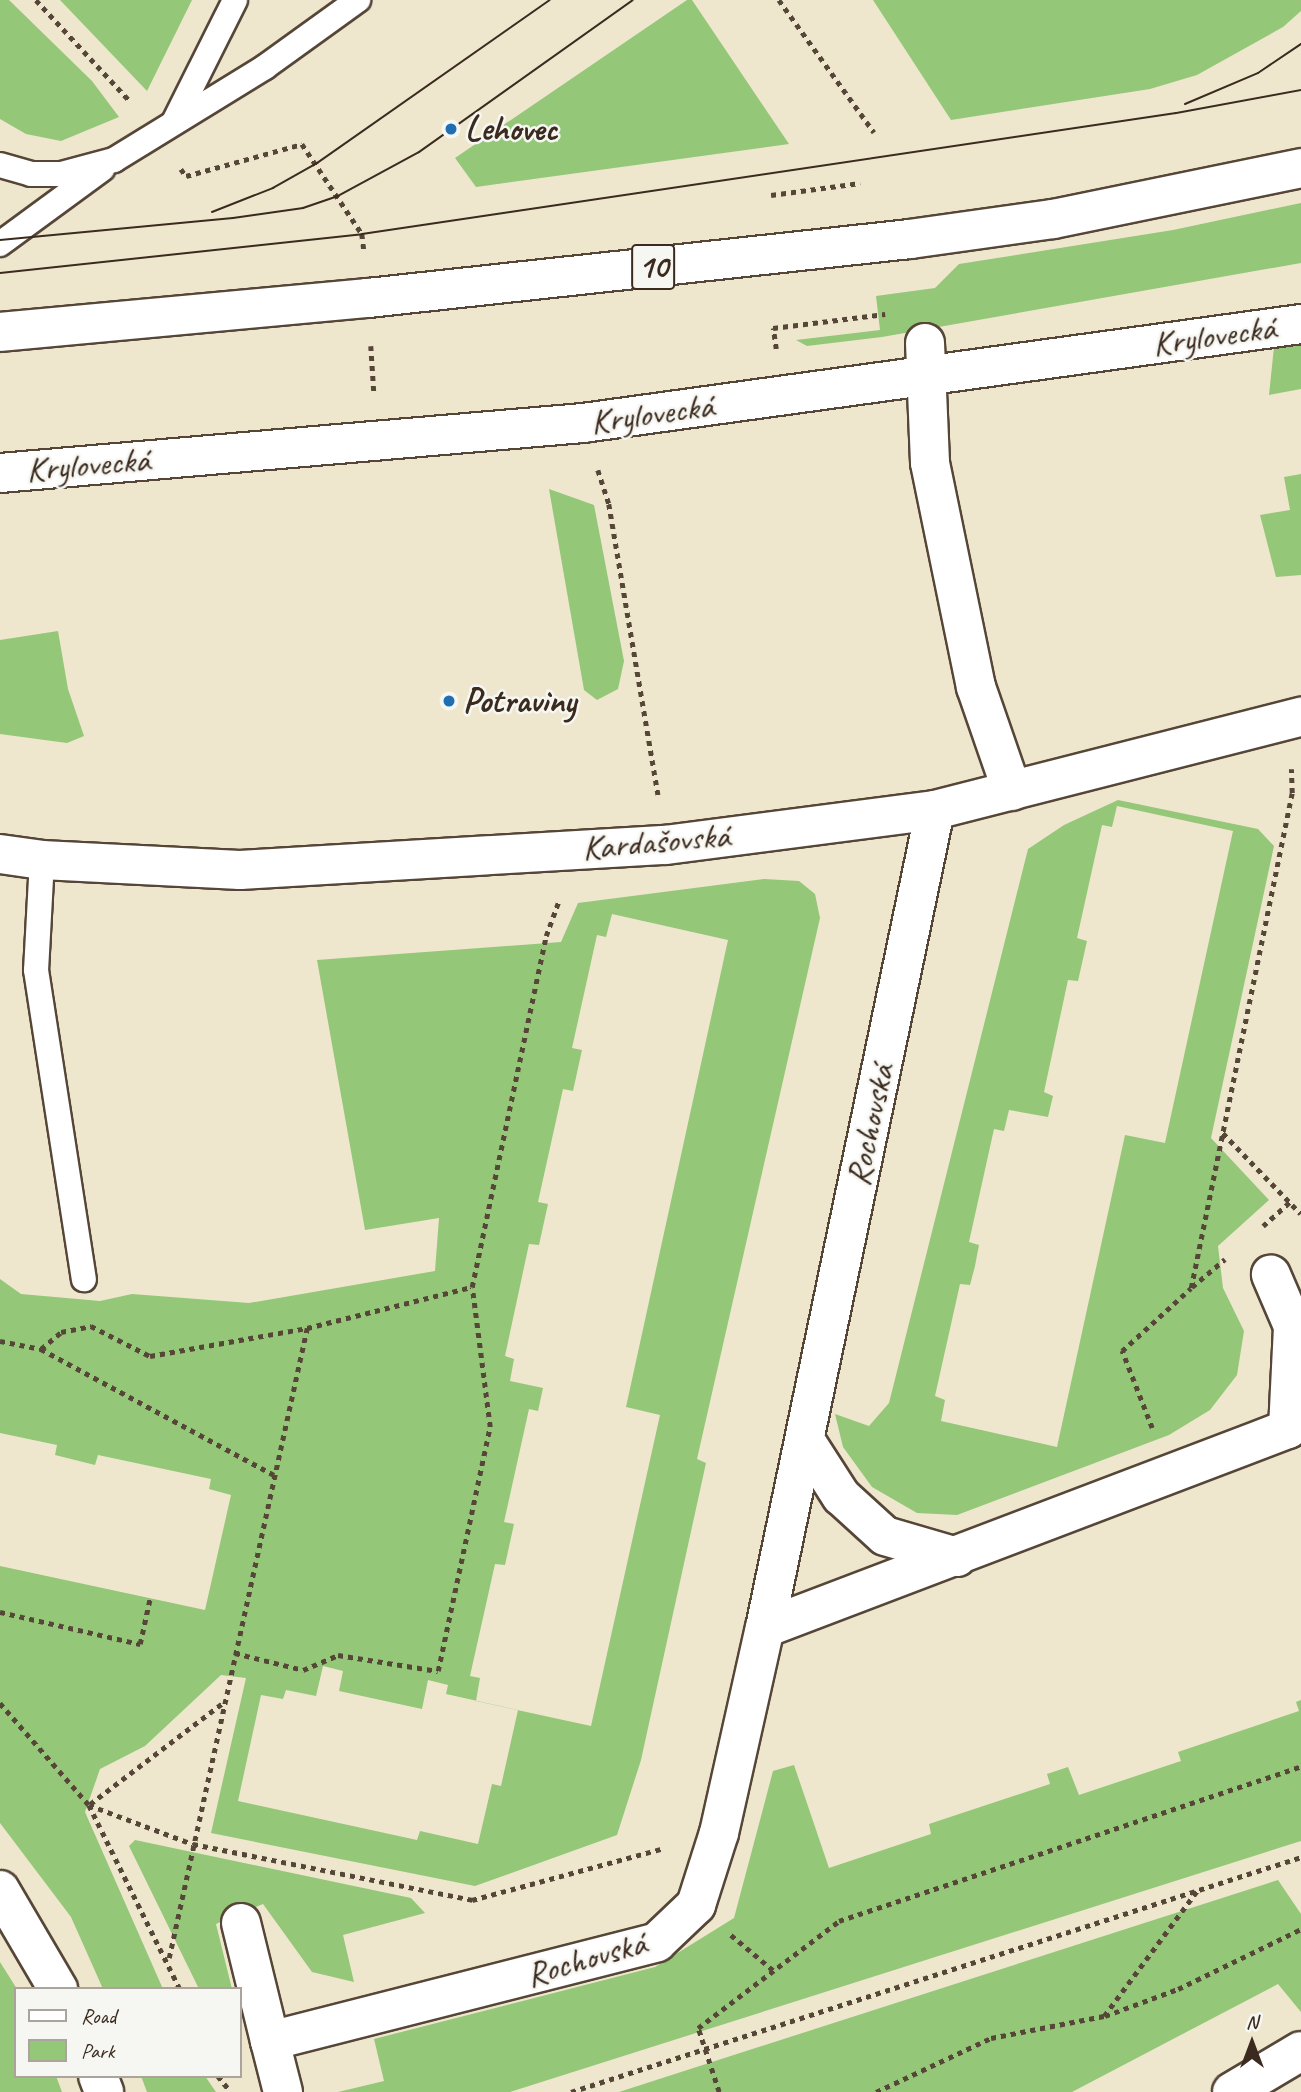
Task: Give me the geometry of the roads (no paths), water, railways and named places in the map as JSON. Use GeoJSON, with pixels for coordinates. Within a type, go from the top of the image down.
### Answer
{"type":"FeatureCollection","features":[{"type":"Feature","properties":{"kind":"street","name":"10"},"geometry":{"type":"LineString","coordinates":[[0,331],[354,299],[909,239],[1053,219],[1301,167]]}},
{"type":"Feature","properties":{"kind":"street","name":"Krylovecká"},"geometry":{"type":"LineString","coordinates":[[0,473],[583,424],[926,360],[1301,324]]}},
{"type":"Feature","properties":{"kind":"street"},"geometry":{"type":"LineString","coordinates":[[926,360],[930,463],[973,674],[1012,791]]}},
{"type":"Feature","properties":{"kind":"street","name":"Kardašovská"},"geometry":{"type":"LineString","coordinates":[[0,854],[42,860],[240,870],[666,845],[935,810],[1295,718]]}},
{"type":"Feature","properties":{"kind":"street","name":"Rochovská"},"geometry":{"type":"LineString","coordinates":[[270,2041],[657,1942],[695,1905],[719,1833],[765,1628],[935,810]]}},
{"type":"Feature","properties":{"kind":"street"},"geometry":{"type":"LineString","coordinates":[[765,1628],[1288,1429],[1293,1326],[1271,1275]]}},
{"type":"Feature","properties":{"kind":"street"},"geometry":{"type":"LineString","coordinates":[[805,1440],[841,1496],[885,1536],[957,1557]]}},
{"type":"Feature","properties":{"kind":"street"},"geometry":{"type":"LineString","coordinates":[[0,1889],[57,1987]]}},
{"type":"Feature","properties":{"kind":"street"},"geometry":{"type":"LineString","coordinates":[[240,1923],[283,2092]]}},
{"type":"Feature","properties":{"kind":"street"},"geometry":{"type":"LineString","coordinates":[[1232,2092],[1301,2051]]}},
{"type":"Feature","properties":{"kind":"lane"},"geometry":{"type":"LineString","coordinates":[[169,128],[185,106],[234,0]]}},
{"type":"Feature","properties":{"kind":"lane"},"geometry":{"type":"LineString","coordinates":[[0,244],[114,160],[265,67],[358,0]]}},
{"type":"Feature","properties":{"kind":"lane"},"geometry":{"type":"LineString","coordinates":[[0,165],[31,174],[61,174],[114,160]]}},
{"type":"Feature","properties":{"kind":"lane"},"geometry":{"type":"LineString","coordinates":[[42,860],[36,970],[84,1279]]}},
{"type":"Feature","properties":{"kind":"tram line"},"geometry":{"type":"LineString","coordinates":[[212,212],[273,188],[317,163],[550,0]]}},
{"type":"Feature","properties":{"kind":"tram line"},"geometry":{"type":"LineString","coordinates":[[0,240],[233,218],[303,208],[338,196],[419,152],[633,0]]}},
{"type":"Feature","properties":{"kind":"tram line"},"geometry":{"type":"LineString","coordinates":[[1185,104],[1258,73],[1301,44]]}},
{"type":"Feature","properties":{"kind":"tram line"},"geometry":{"type":"LineString","coordinates":[[0,273],[362,234],[1176,113],[1301,90]]}},
{"type":"Feature","properties":{"kind":"place","name":"Lehovec"},"geometry":{"type":"Point","coordinates":[451,129]}},
{"type":"Feature","properties":{"kind":"place","name":"Potraviny"},"geometry":{"type":"Point","coordinates":[449,701]}}]}
